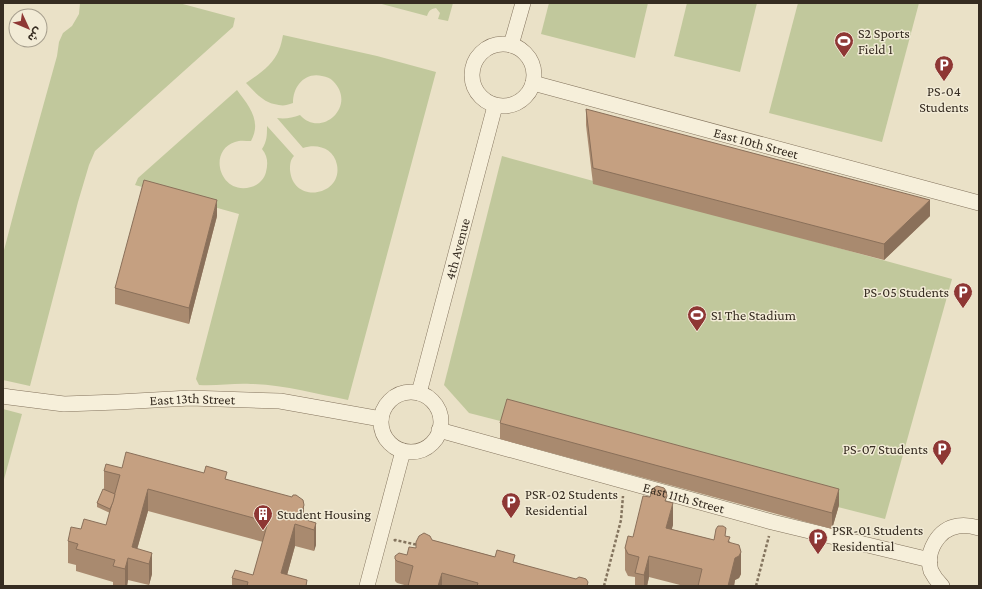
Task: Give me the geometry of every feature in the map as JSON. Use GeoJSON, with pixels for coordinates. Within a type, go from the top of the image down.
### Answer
{"type":"FeatureCollection","features":[{"type":"Feature","properties":{"kind":"lane"},"geometry":{"type":"LineString","coordinates":[[511,45],[523,3]]}},
{"type":"Feature","properties":{"kind":"lane"},"geometry":{"type":"LineString","coordinates":[[493,45],[511,45],[519,48],[531,61],[534,69],[533,83],[527,95],[520,101],[508,106],[495,106],[487,102],[477,93],[472,81],[471,72],[476,59],[485,49],[493,45]]}},
{"type":"Feature","properties":{"kind":"lane","name":"East 10th Street"},"geometry":{"type":"LineString","coordinates":[[533,83],[979,203]]}},
{"type":"Feature","properties":{"kind":"lane","name":"4th Avenue"},"geometry":{"type":"LineString","coordinates":[[419,393],[495,106]]}},
{"type":"Feature","properties":{"kind":"lane"},"geometry":{"type":"LineString","coordinates":[[410,392],[419,393],[433,401],[438,408],[440,416],[439,430],[434,441],[428,447],[412,452],[403,451],[395,448],[384,436],[381,427],[383,410],[387,403],[394,397],[410,392]]}},
{"type":"Feature","properties":{"kind":"lane","name":"East 13th Street"},"geometry":{"type":"LineString","coordinates":[[3,396],[64,404],[190,398],[280,401],[381,419]]}},
{"type":"Feature","properties":{"kind":"lane","name":"East 11th Street"},"geometry":{"type":"LineString","coordinates":[[439,430],[772,522],[930,560]]}},
{"type":"Feature","properties":{"kind":"lane"},"geometry":{"type":"LineString","coordinates":[[367,586],[403,451]]}},
{"type":"Feature","properties":{"kind":"lane"},"geometry":{"type":"LineString","coordinates":[[942,586],[931,571],[930,560],[932,548],[937,538],[956,526],[968,525],[979,528]]}},
{"type":"Feature","properties":{"kind":"path"},"geometry":{"type":"LineString","coordinates":[[604,586],[621,520],[625,481]]}},
{"type":"Feature","properties":{"kind":"path"},"geometry":{"type":"LineString","coordinates":[[756,586],[772,522]]}},
{"type":"Feature","properties":{"kind":"path"},"geometry":{"type":"LineString","coordinates":[[393,547],[395,540],[424,546]]}},
{"type":"Feature","properties":{"kind":"green space"},"geometry":{"type":"Polygon","coordinates":[[[80,3],[179,3],[235,18],[233,27],[95,151],[89,165],[78,202],[30,386],[3,380],[3,254],[57,56],[59,42],[63,33],[72,26],[79,14],[80,3]]]}},
{"type":"Feature","properties":{"kind":"green space"},"geometry":{"type":"Polygon","coordinates":[[[378,3],[453,3],[448,21],[438,19],[440,13],[436,8],[430,10],[427,16],[378,3]]]}},
{"type":"Feature","properties":{"kind":"green space"},"geometry":{"type":"Polygon","coordinates":[[[549,3],[648,3],[635,58],[541,34],[549,3]]]}},
{"type":"Feature","properties":{"kind":"green space"},"geometry":{"type":"Polygon","coordinates":[[[687,3],[757,3],[740,72],[674,56],[687,3]]]}},
{"type":"Feature","properties":{"kind":"green space","name":"S2 Sports Field 1"},"geometry":{"type":"Polygon","coordinates":[[[798,3],[919,3],[882,142],[769,113],[798,3]]]}},
{"type":"Feature","properties":{"kind":"green space"},"geometry":{"type":"Polygon","coordinates":[[[283,35],[377,56],[436,72],[348,400],[288,388],[263,385],[199,385],[196,379],[239,214],[135,185],[138,178],[237,90],[253,114],[255,127],[251,141],[235,142],[226,147],[221,154],[221,171],[225,179],[231,185],[240,188],[251,187],[262,180],[267,166],[267,160],[262,149],[265,143],[267,126],[294,156],[290,164],[290,170],[293,181],[299,188],[308,192],[317,192],[326,189],[333,184],[337,176],[337,165],[332,154],[324,148],[314,146],[303,148],[277,118],[288,118],[300,115],[308,121],[318,123],[326,121],[334,116],[339,109],[341,100],[340,91],[333,81],[327,77],[316,75],[305,78],[295,91],[293,103],[288,105],[279,105],[266,101],[246,83],[265,69],[273,60],[279,50],[283,35]]]}},
{"type":"Feature","properties":{"kind":"green space","name":"S1 The Stadium"},"geometry":{"type":"Polygon","coordinates":[[[502,156],[952,279],[885,519],[469,413],[444,385],[502,156]]]}},
{"type":"Feature","properties":{"kind":"green space"},"geometry":{"type":"Polygon","coordinates":[[[3,409],[22,414],[3,483],[3,409]]]}},
{"type":"Feature","properties":{"kind":"building"},"geometry":{"type":"Polygon","coordinates":[[[586,109],[930,200],[884,244],[593,168],[586,109]]]}},
{"type":"Feature","properties":{"kind":"building"},"geometry":{"type":"Polygon","coordinates":[[[144,180],[217,200],[189,308],[115,288],[144,180]]]}},
{"type":"Feature","properties":{"kind":"building"},"geometry":{"type":"Polygon","coordinates":[[[507,399],[839,489],[832,513],[500,423],[507,399]]]}},
{"type":"Feature","properties":{"kind":"building"},"geometry":{"type":"Polygon","coordinates":[[[126,452],[204,473],[206,466],[227,472],[225,479],[292,497],[293,495],[296,495],[303,500],[304,505],[300,518],[316,523],[314,530],[295,524],[281,573],[307,580],[306,586],[247,586],[248,582],[232,578],[235,570],[253,575],[268,522],[148,489],[132,547],[152,553],[149,564],[128,558],[125,569],[113,566],[115,560],[76,549],[78,544],[68,541],[71,527],[81,529],[84,519],[106,525],[120,475],[104,471],[106,464],[122,468],[126,452]]]}},
{"type":"Feature","properties":{"kind":"building"},"geometry":{"type":"Polygon","coordinates":[[[657,486],[664,488],[666,491],[667,496],[665,501],[673,503],[666,528],[714,540],[716,529],[718,526],[723,526],[726,528],[725,536],[730,537],[728,542],[739,545],[741,552],[739,556],[735,558],[728,586],[698,586],[702,569],[649,556],[644,575],[635,573],[639,557],[628,554],[625,548],[628,536],[633,537],[643,496],[650,497],[652,489],[657,486]]]}},
{"type":"Feature","properties":{"kind":"building"},"geometry":{"type":"Polygon","coordinates":[[[103,489],[115,494],[110,509],[97,503],[103,489]]]}},
{"type":"Feature","properties":{"kind":"building"},"geometry":{"type":"Polygon","coordinates":[[[424,533],[430,536],[432,540],[495,557],[497,550],[515,555],[513,562],[576,579],[579,577],[583,578],[588,582],[587,586],[477,586],[478,583],[442,573],[438,586],[408,586],[413,566],[397,561],[395,556],[399,553],[407,555],[409,547],[416,548],[416,542],[419,536],[424,533]]]}},
{"type":"Feature","properties":{"kind":"place","name":"S2 Sports Field 1"},"geometry":{"type":"Point","coordinates":[844,58]}},
{"type":"Feature","properties":{"kind":"place","name":"PS-04 Students"},"geometry":{"type":"Point","coordinates":[944,82]}},
{"type":"Feature","properties":{"kind":"place","name":"PS-05 Students"},"geometry":{"type":"Point","coordinates":[963,309]}},
{"type":"Feature","properties":{"kind":"place","name":"S1 The Stadium"},"geometry":{"type":"Point","coordinates":[697,332]}},
{"type":"Feature","properties":{"kind":"place","name":"PS-07 Students"},"geometry":{"type":"Point","coordinates":[942,466]}},
{"type":"Feature","properties":{"kind":"place","name":"PSR-02 Students Residential"},"geometry":{"type":"Point","coordinates":[511,519]}},
{"type":"Feature","properties":{"kind":"place","name":"Student Housing"},"geometry":{"type":"Point","coordinates":[263,531]}},
{"type":"Feature","properties":{"kind":"place","name":"PSR-01 Students Residential"},"geometry":{"type":"Point","coordinates":[818,555]}}]}
